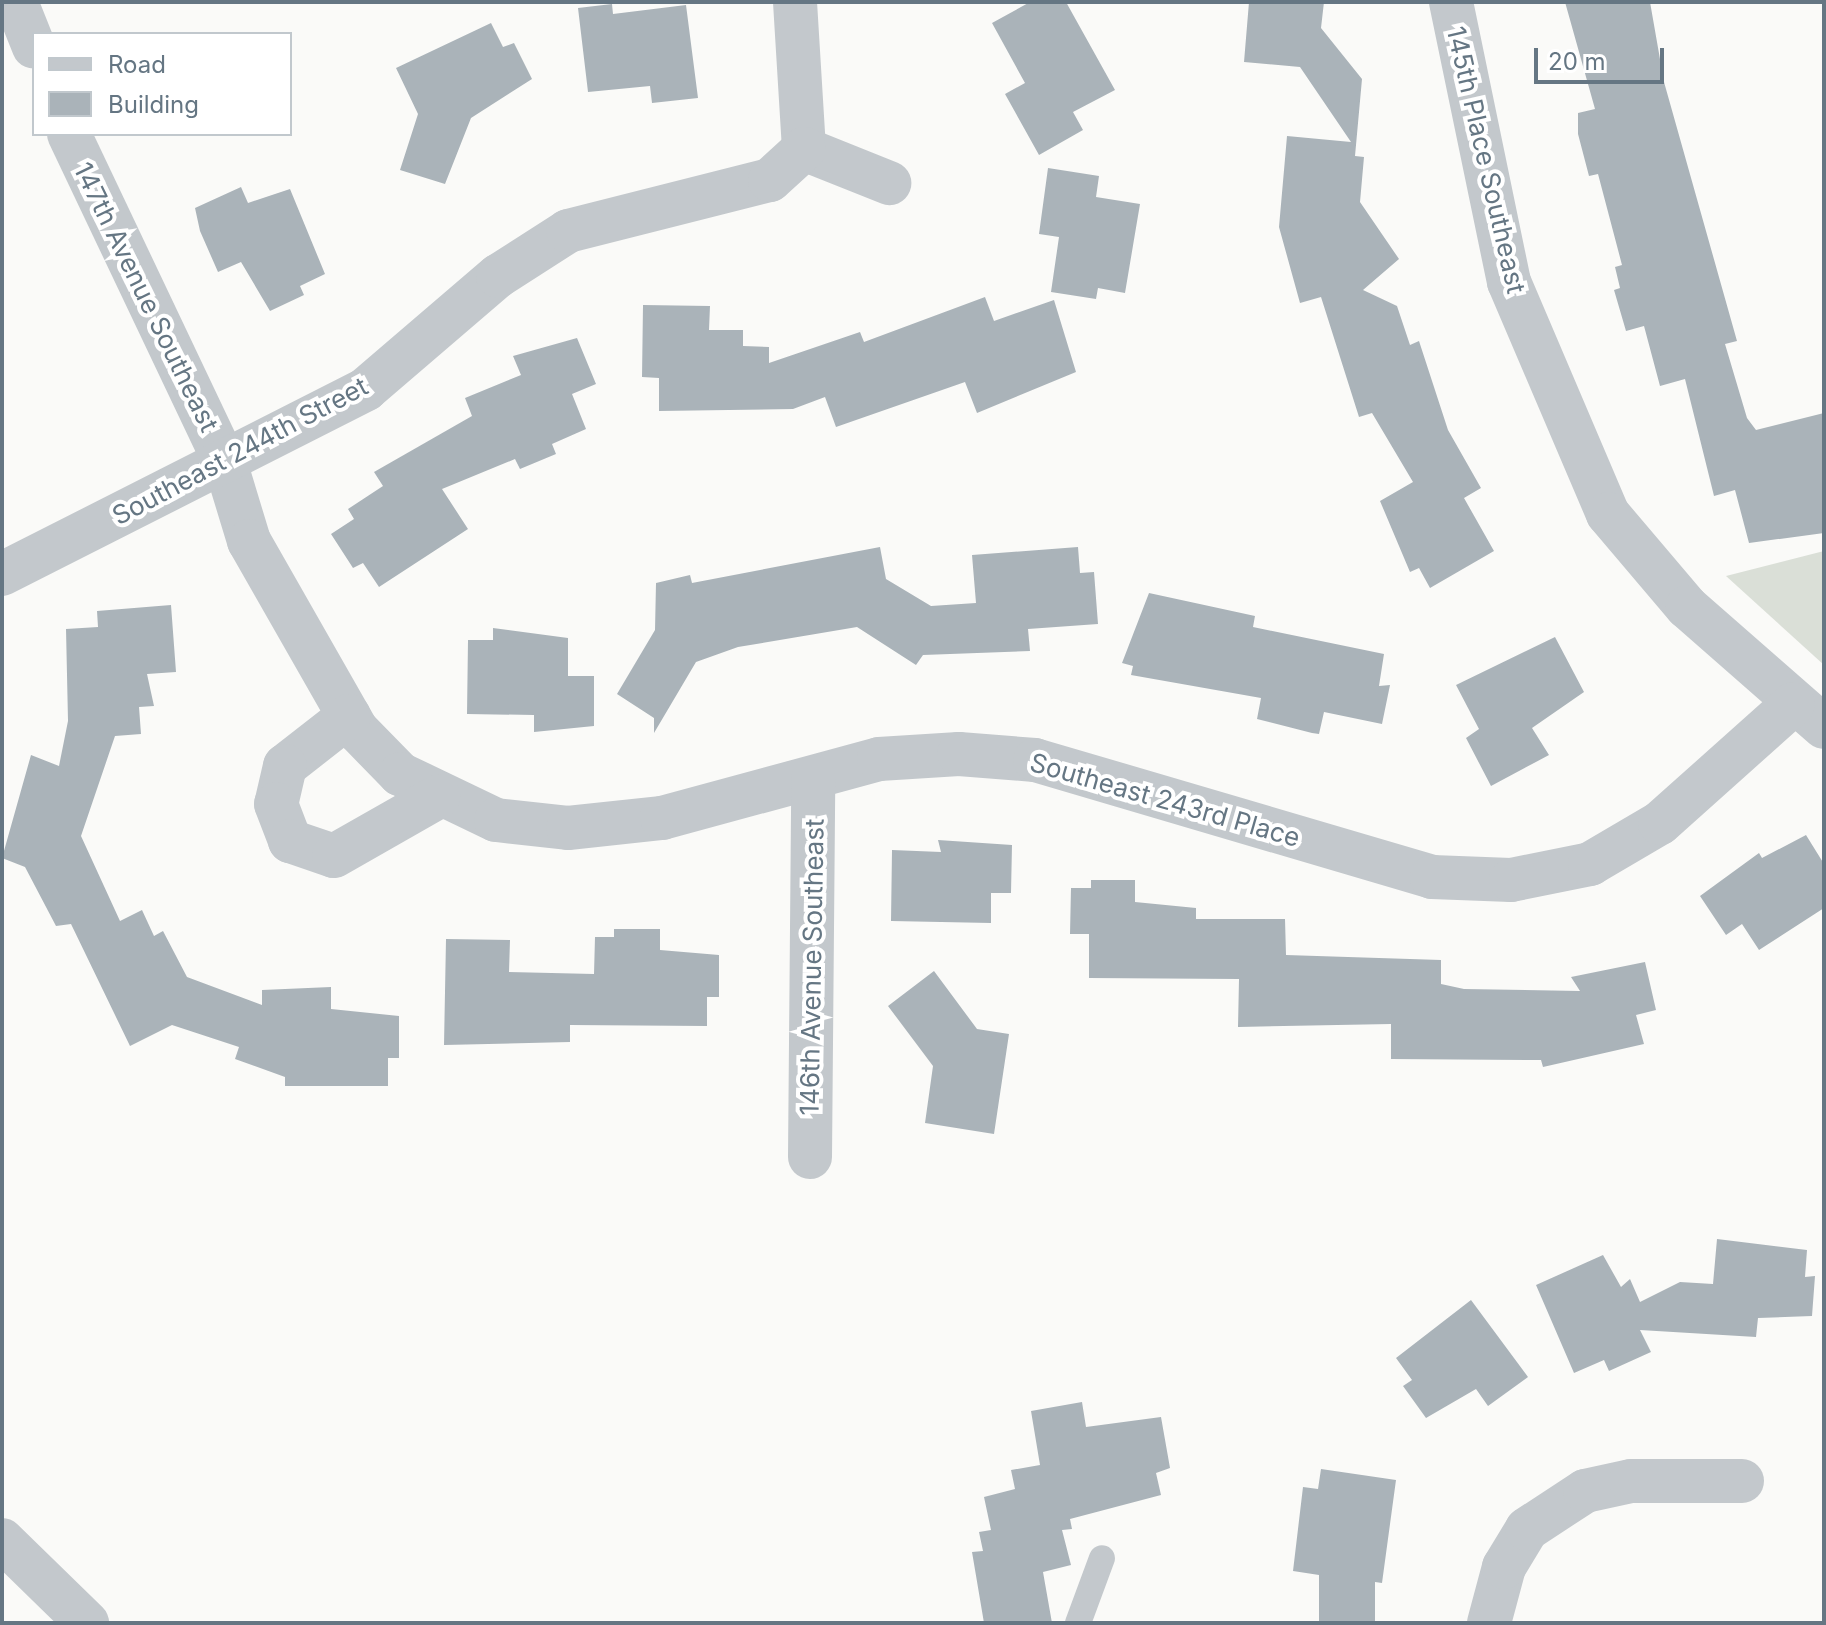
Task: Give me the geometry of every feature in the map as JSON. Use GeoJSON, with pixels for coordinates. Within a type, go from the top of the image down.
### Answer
{"type":"FeatureCollection","features":[{"type":"Feature","properties":{"kind":"street"},"geometry":{"type":"LineString","coordinates":[[16,2],[32,42]]}},
{"type":"Feature","properties":{"kind":"street"},"geometry":{"type":"LineString","coordinates":[[795,2],[804,149],[889,183]]}},
{"type":"Feature","properties":{"kind":"street","name":"145th Place Southeast"},"geometry":{"type":"LineString","coordinates":[[1451,2],[1509,282],[1608,514],[1687,607],[1809,715]]}},
{"type":"Feature","properties":{"kind":"street","name":"147th Avenue Southeast"},"geometry":{"type":"LineString","coordinates":[[70,136],[225,462],[249,541],[349,716],[390,765],[438,797]]}},
{"type":"Feature","properties":{"kind":"street","name":"Southeast 244th Street"},"geometry":{"type":"LineString","coordinates":[[2,574],[366,389],[498,276],[568,231],[770,180],[804,149]]}},
{"type":"Feature","properties":{"kind":"street","name":"Southeast 243rd Place"},"geometry":{"type":"LineString","coordinates":[[438,797],[496,820],[568,828],[662,818],[879,759],[959,754],[1035,760],[1432,877],[1511,880],[1590,864],[1660,823],[1809,715]]}},
{"type":"Feature","properties":{"kind":"street"},"geometry":{"type":"LineString","coordinates":[[349,716],[285,766],[276,804],[290,841],[334,856],[438,797]]}},
{"type":"Feature","properties":{"kind":"street","name":"146th Avenue Southeast"},"geometry":{"type":"LineString","coordinates":[[810,1157],[813,778]]}},
{"type":"Feature","properties":{"kind":"street"},"geometry":{"type":"LineString","coordinates":[[1489,1623],[1504,1567],[1527,1529],[1585,1491],[1631,1481],[1742,1481]]}},
{"type":"Feature","properties":{"kind":"street"},"geometry":{"type":"LineString","coordinates":[[2,1540],[87,1623]]}},
{"type":"Feature","properties":{"kind":"lane"},"geometry":{"type":"LineString","coordinates":[[1078,1623],[1102,1558]]}},
{"type":"Feature","properties":{"kind":"shaded area"},"geometry":{"type":"Polygon","coordinates":[[[1824,551],[1824,665],[1726,576],[1824,551]]]}},
{"type":"Feature","properties":{"kind":"building"},"geometry":{"type":"Polygon","coordinates":[[[1030,2],[1066,2],[1115,90],[1073,112],[1083,130],[1039,155],[1005,94],[1025,83],[992,23],[1030,2]]]}},
{"type":"Feature","properties":{"kind":"building"},"geometry":{"type":"Polygon","coordinates":[[[1249,2],[1324,2],[1321,28],[1362,79],[1355,156],[1364,157],[1360,202],[1399,259],[1363,290],[1397,306],[1410,345],[1419,341],[1448,430],[1481,488],[1464,498],[1494,551],[1430,588],[1419,568],[1410,572],[1380,501],[1413,482],[1372,413],[1359,417],[1321,297],[1300,303],[1279,227],[1287,136],[1351,142],[1300,67],[1244,62],[1249,2]]]}},
{"type":"Feature","properties":{"kind":"building"},"geometry":{"type":"Polygon","coordinates":[[[1565,2],[1650,2],[1664,82],[1737,341],[1725,344],[1747,418],[1756,430],[1824,413],[1824,533],[1749,543],[1735,490],[1714,496],[1685,379],[1660,386],[1644,326],[1626,331],[1614,290],[1620,288],[1615,267],[1622,265],[1598,174],[1589,176],[1578,134],[1578,113],[1595,109],[1565,2]]]}},
{"type":"Feature","properties":{"kind":"building"},"geometry":{"type":"Polygon","coordinates":[[[612,4],[613,14],[686,5],[698,98],[652,103],[650,86],[588,92],[578,8],[612,4]]]}},
{"type":"Feature","properties":{"kind":"building"},"geometry":{"type":"Polygon","coordinates":[[[491,23],[503,47],[514,43],[532,79],[471,118],[445,184],[400,170],[418,114],[396,68],[491,23]]]}},
{"type":"Feature","properties":{"kind":"building"},"geometry":{"type":"Polygon","coordinates":[[[1048,168],[1099,176],[1096,197],[1140,204],[1125,293],[1098,288],[1096,299],[1051,292],[1059,237],[1039,234],[1048,168]]]}},
{"type":"Feature","properties":{"kind":"building"},"geometry":{"type":"Polygon","coordinates":[[[241,187],[248,203],[290,189],[325,274],[300,286],[304,295],[270,311],[241,262],[218,272],[200,231],[195,208],[241,187]]]}},
{"type":"Feature","properties":{"kind":"building"},"geometry":{"type":"Polygon","coordinates":[[[985,297],[994,321],[1054,300],[1076,372],[977,413],[965,382],[836,427],[825,397],[793,409],[659,411],[659,378],[642,377],[643,305],[710,306],[709,330],[743,330],[743,346],[769,347],[769,363],[860,332],[864,342],[985,297]]]}},
{"type":"Feature","properties":{"kind":"building"},"geometry":{"type":"Polygon","coordinates":[[[577,338],[596,384],[572,394],[586,429],[552,444],[556,454],[520,469],[515,459],[442,489],[468,529],[379,587],[363,563],[353,568],[331,534],[354,519],[348,509],[383,486],[374,472],[472,416],[465,398],[521,375],[513,356],[577,338]]]}},
{"type":"Feature","properties":{"kind":"building"},"geometry":{"type":"Polygon","coordinates":[[[880,547],[886,579],[931,606],[976,603],[972,555],[1078,547],[1080,573],[1094,572],[1098,624],[1028,629],[1030,651],[923,655],[916,665],[857,627],[738,647],[696,662],[654,733],[654,718],[617,694],[655,630],[656,583],[690,575],[692,583],[880,547]]]}},
{"type":"Feature","properties":{"kind":"building"},"geometry":{"type":"Polygon","coordinates":[[[1149,593],[1255,616],[1253,627],[1384,654],[1379,686],[1390,685],[1382,724],[1324,712],[1319,734],[1312,733],[1257,719],[1261,698],[1131,675],[1133,666],[1122,663],[1149,593]]]}},
{"type":"Feature","properties":{"kind":"building"},"geometry":{"type":"Polygon","coordinates":[[[171,605],[176,672],[147,674],[154,706],[139,707],[141,734],[115,736],[81,836],[120,921],[142,910],[154,936],[163,931],[187,977],[262,1005],[262,990],[331,987],[331,1009],[399,1016],[399,1058],[388,1058],[388,1086],[285,1086],[285,1077],[235,1059],[239,1047],[172,1025],[130,1046],[71,924],[56,926],[25,867],[2,858],[31,755],[59,766],[68,721],[66,629],[98,627],[97,611],[171,605]]]}},
{"type":"Feature","properties":{"kind":"building"},"geometry":{"type":"Polygon","coordinates":[[[493,628],[568,638],[568,676],[594,676],[594,726],[534,732],[534,715],[467,714],[468,640],[493,640],[493,628]]]}},
{"type":"Feature","properties":{"kind":"building"},"geometry":{"type":"Polygon","coordinates":[[[1555,637],[1584,692],[1532,728],[1549,755],[1491,786],[1466,738],[1479,729],[1456,685],[1555,637]]]}},
{"type":"Feature","properties":{"kind":"building"},"geometry":{"type":"Polygon","coordinates":[[[1806,835],[1824,864],[1824,908],[1759,950],[1742,924],[1726,935],[1700,896],[1759,853],[1762,858],[1806,835]]]}},
{"type":"Feature","properties":{"kind":"building"},"geometry":{"type":"Polygon","coordinates":[[[938,840],[1012,845],[1011,893],[991,893],[991,923],[891,921],[892,850],[941,852],[938,840]]]}},
{"type":"Feature","properties":{"kind":"building"},"geometry":{"type":"Polygon","coordinates":[[[1091,880],[1135,880],[1135,902],[1196,908],[1196,919],[1285,919],[1286,955],[1441,960],[1441,984],[1464,989],[1580,991],[1571,977],[1645,962],[1656,1010],[1636,1015],[1644,1044],[1543,1067],[1541,1060],[1391,1059],[1391,1024],[1238,1027],[1239,979],[1089,978],[1089,934],[1070,934],[1071,888],[1091,888],[1091,880]]]}},
{"type":"Feature","properties":{"kind":"building"},"geometry":{"type":"Polygon","coordinates":[[[614,929],[660,929],[660,950],[719,955],[719,997],[707,997],[707,1026],[570,1025],[570,1042],[444,1045],[446,939],[510,940],[509,972],[594,974],[595,937],[614,937],[614,929]]]}},
{"type":"Feature","properties":{"kind":"building"},"geometry":{"type":"Polygon","coordinates":[[[934,971],[977,1029],[1009,1034],[994,1134],[925,1123],[933,1066],[888,1006],[934,971]]]}},
{"type":"Feature","properties":{"kind":"building"},"geometry":{"type":"Polygon","coordinates":[[[1717,1239],[1807,1250],[1805,1277],[1815,1276],[1812,1316],[1758,1318],[1756,1337],[1640,1330],[1651,1352],[1609,1371],[1604,1360],[1574,1373],[1536,1285],[1603,1255],[1621,1287],[1630,1279],[1640,1302],[1680,1282],[1713,1284],[1717,1239]]]}},
{"type":"Feature","properties":{"kind":"building"},"geometry":{"type":"Polygon","coordinates":[[[1471,1300],[1528,1377],[1488,1406],[1476,1389],[1426,1418],[1403,1386],[1412,1380],[1396,1358],[1471,1300]]]}},
{"type":"Feature","properties":{"kind":"building"},"geometry":{"type":"Polygon","coordinates":[[[1082,1402],[1086,1427],[1161,1417],[1170,1468],[1156,1473],[1161,1495],[1070,1519],[1072,1529],[1062,1530],[1071,1565],[1043,1572],[1052,1623],[984,1623],[972,1552],[983,1551],[979,1532],[991,1530],[984,1497],[1015,1489],[1011,1470],[1040,1465],[1031,1411],[1082,1402]]]}},
{"type":"Feature","properties":{"kind":"building"},"geometry":{"type":"Polygon","coordinates":[[[1321,1469],[1396,1480],[1382,1583],[1375,1582],[1375,1623],[1319,1623],[1319,1575],[1293,1571],[1303,1487],[1318,1489],[1321,1469]]]}}]}
